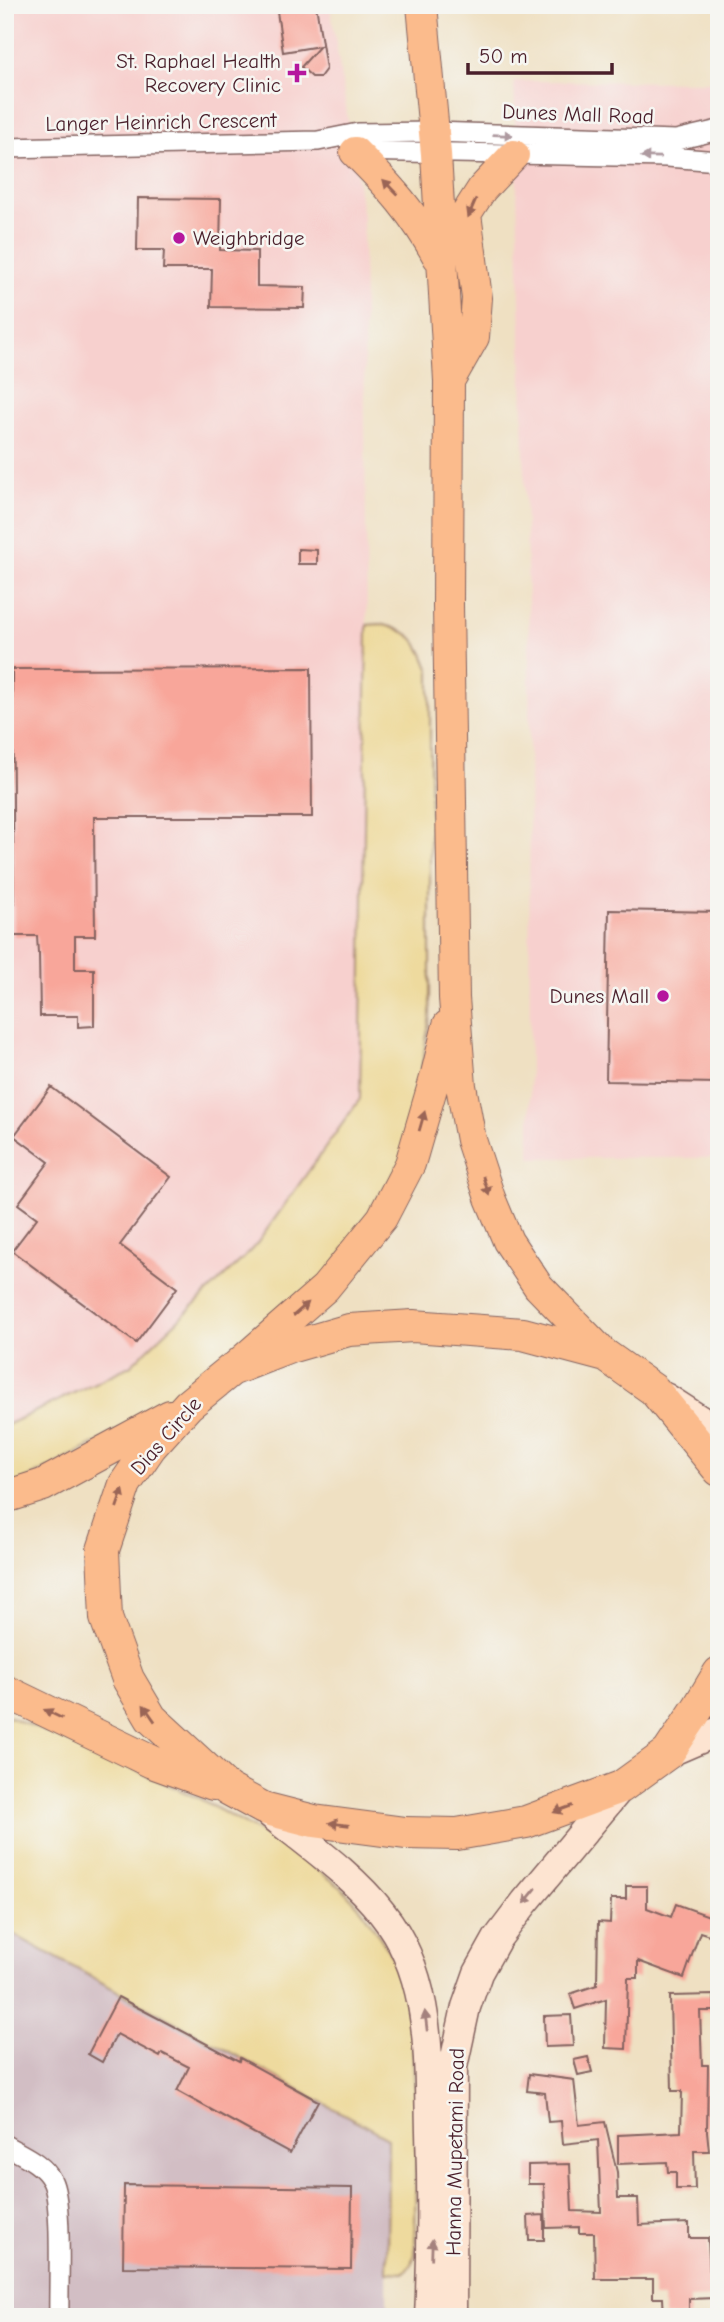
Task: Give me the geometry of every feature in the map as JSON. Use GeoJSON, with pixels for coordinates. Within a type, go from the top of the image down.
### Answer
{"type":"FeatureCollection","features":[{"type":"Feature","properties":{"kind":"highway","name":"Dias Circle"},"geometry":{"type":"LineString","coordinates":[[719,1469],[654,1390],[606,1356],[523,1335],[413,1326],[349,1330],[290,1347],[231,1370],[188,1405],[152,1446],[125,1484],[103,1550],[106,1618],[128,1679],[151,1718],[228,1789],[263,1808],[314,1821],[405,1833],[457,1834],[526,1822],[621,1787],[668,1753],[719,1673]]}},
{"type":"Feature","properties":{"kind":"highway"},"geometry":{"type":"LineString","coordinates":[[5,1497],[43,1485],[188,1405]]}},
{"type":"Feature","properties":{"kind":"highway"},"geometry":{"type":"LineString","coordinates":[[5,1691],[152,1762],[228,1789]]}},
{"type":"Feature","properties":{"kind":"main road"},"geometry":{"type":"LineString","coordinates":[[422,5],[435,143],[449,381],[448,605],[454,998],[461,1086],[471,1140],[490,1198],[508,1241],[538,1286],[606,1356]]}},
{"type":"Feature","properties":{"kind":"main road"},"geometry":{"type":"LineString","coordinates":[[355,152],[404,203],[422,227],[442,263]]}},
{"type":"Feature","properties":{"kind":"main road"},"geometry":{"type":"LineString","coordinates":[[449,381],[474,337],[477,298],[466,214],[481,189],[513,155]]}},
{"type":"Feature","properties":{"kind":"main road"},"geometry":{"type":"LineString","coordinates":[[231,1370],[325,1288],[382,1218],[410,1164],[435,1079],[454,998]]}},
{"type":"Feature","properties":{"kind":"main road"},"geometry":{"type":"LineString","coordinates":[[654,1390],[719,1432]]}},
{"type":"Feature","properties":{"kind":"main road"},"geometry":{"type":"LineString","coordinates":[[668,1753],[719,1731]]}},
{"type":"Feature","properties":{"kind":"main road","name":"Hanna Mupetami Road"},"geometry":{"type":"LineString","coordinates":[[452,2317],[453,2067],[466,2007],[478,1973],[497,1939],[621,1787]]}},
{"type":"Feature","properties":{"kind":"main road","name":"Hanna Mupetami Road"},"geometry":{"type":"LineString","coordinates":[[263,1808],[361,1888],[384,1915],[405,1951],[418,1984],[425,2011],[429,2050],[433,2214],[429,2317]]}},
{"type":"Feature","properties":{"kind":"street","name":"Dunes Mall Road"},"geometry":{"type":"LineString","coordinates":[[435,143],[676,140],[719,130]]}},
{"type":"Feature","properties":{"kind":"street","name":"Langer Heinrich Crescent"},"geometry":{"type":"LineString","coordinates":[[5,148],[318,141],[358,133],[435,143]]}},
{"type":"Feature","properties":{"kind":"street","name":"Langer Heinrich Crescent"},"geometry":{"type":"LineString","coordinates":[[318,141],[355,152],[435,143]]}},
{"type":"Feature","properties":{"kind":"street","name":"Dunes Mall Road"},"geometry":{"type":"LineString","coordinates":[[435,143],[513,155],[719,161]]}},
{"type":"Feature","properties":{"kind":"street"},"geometry":{"type":"LineString","coordinates":[[5,2145],[40,2165],[52,2181],[57,2201],[59,2317]]}},
{"type":"Feature","properties":{"kind":"shaded area"},"geometry":{"type":"Polygon","coordinates":[[[5,5],[330,5],[363,216],[367,625],[360,1099],[253,1249],[130,1366],[5,1426],[5,5]]]}},
{"type":"Feature","properties":{"kind":"shaded area","name":"Dunes Mall"},"geometry":{"type":"Polygon","coordinates":[[[514,81],[719,82],[719,1158],[530,1158],[529,640],[514,81]]]}},
{"type":"Feature","properties":{"kind":"shaded area"},"geometry":{"type":"Polygon","coordinates":[[[5,1930],[388,2138],[387,2317],[5,2317],[5,1930]]]}},
{"type":"Feature","properties":{"kind":"sand"},"geometry":{"type":"Polygon","coordinates":[[[380,624],[408,634],[418,645],[430,671],[430,1015],[408,1152],[328,1274],[196,1382],[93,1445],[5,1490],[5,1426],[130,1366],[253,1249],[360,1099],[367,625],[380,624]]]}},
{"type":"Feature","properties":{"kind":"sand"},"geometry":{"type":"Polygon","coordinates":[[[5,1715],[198,1798],[288,1848],[342,1888],[362,1910],[395,1960],[411,2019],[416,2112],[415,2254],[411,2265],[403,2273],[387,2272],[388,2138],[5,1930],[5,1715]]]}},
{"type":"Feature","properties":{"kind":"building"},"geometry":{"type":"Polygon","coordinates":[[[276,5],[316,5],[326,69],[320,77],[312,77],[301,67],[320,46],[283,52],[276,5]]]}},
{"type":"Feature","properties":{"kind":"building","name":"Weighbridge"},"geometry":{"type":"Polygon","coordinates":[[[138,198],[221,199],[220,250],[257,251],[257,286],[305,287],[304,308],[211,307],[212,269],[163,269],[164,250],[137,250],[138,198]]]}},
{"type":"Feature","properties":{"kind":"building"},"geometry":{"type":"Polygon","coordinates":[[[298,549],[317,550],[317,564],[298,564],[298,549]]]}},
{"type":"Feature","properties":{"kind":"building"},"geometry":{"type":"Polygon","coordinates":[[[311,668],[312,817],[94,817],[95,936],[75,936],[75,969],[94,969],[94,1026],[78,1027],[78,1016],[40,1016],[37,936],[14,936],[12,669],[311,668]]]}},
{"type":"Feature","properties":{"kind":"building","name":"Dunes Mall"},"geometry":{"type":"Polygon","coordinates":[[[609,910],[719,912],[719,1083],[606,1081],[609,910]]]}},
{"type":"Feature","properties":{"kind":"building"},"geometry":{"type":"Polygon","coordinates":[[[51,1087],[171,1177],[120,1245],[177,1288],[136,1343],[12,1251],[37,1218],[18,1204],[49,1162],[14,1136],[51,1087]]]}},
{"type":"Feature","properties":{"kind":"building"},"geometry":{"type":"Polygon","coordinates":[[[626,1886],[647,1886],[647,1908],[671,1917],[676,1904],[715,1918],[709,1935],[700,1932],[684,1978],[638,1961],[638,1978],[628,1978],[626,2049],[605,2048],[606,1999],[575,2009],[570,1994],[597,1985],[598,1922],[610,1923],[611,1899],[626,1899],[626,1886]]]}},
{"type":"Feature","properties":{"kind":"building"},"geometry":{"type":"Polygon","coordinates":[[[714,1995],[715,2011],[700,2011],[702,2065],[708,2065],[709,2151],[694,2151],[695,2189],[676,2189],[676,2172],[668,2172],[667,2162],[618,2164],[618,2135],[681,2132],[682,2091],[672,2091],[670,1996],[714,1995]]]}},
{"type":"Feature","properties":{"kind":"building"},"geometry":{"type":"Polygon","coordinates":[[[118,1997],[239,2061],[240,2058],[318,2101],[290,2153],[177,2091],[189,2067],[162,2053],[160,2057],[117,2034],[102,2062],[88,2054],[118,1997]]]}},
{"type":"Feature","properties":{"kind":"building"},"geometry":{"type":"Polygon","coordinates":[[[571,2015],[573,2046],[545,2047],[544,2016],[571,2015]]]}},
{"type":"Feature","properties":{"kind":"building"},"geometry":{"type":"Polygon","coordinates":[[[588,2057],[592,2072],[578,2075],[574,2060],[588,2057]]]}},
{"type":"Feature","properties":{"kind":"building"},"geometry":{"type":"Polygon","coordinates":[[[529,2074],[574,2080],[579,2125],[605,2122],[617,2172],[618,2198],[638,2198],[639,2225],[689,2223],[689,2238],[708,2238],[710,2278],[714,2278],[715,2298],[689,2299],[689,2317],[664,2317],[663,2298],[653,2298],[653,2279],[595,2279],[594,2233],[579,2233],[579,2227],[546,2228],[544,2184],[528,2184],[528,2165],[570,2164],[572,2211],[601,2212],[598,2140],[563,2144],[561,2121],[548,2122],[545,2093],[527,2091],[529,2074]]]}},
{"type":"Feature","properties":{"kind":"building"},"geometry":{"type":"Polygon","coordinates":[[[124,2185],[352,2188],[351,2269],[123,2267],[124,2185]]]}},
{"type":"Feature","properties":{"kind":"building"},"geometry":{"type":"Polygon","coordinates":[[[544,2215],[544,2240],[529,2240],[528,2216],[544,2215]]]}},
{"type":"Feature","properties":{"kind":"place","name":"St. Raphael Health Recovery Clinic"},"geometry":{"type":"Point","coordinates":[297,73]}},
{"type":"Feature","properties":{"kind":"place","name":"Weighbridge"},"geometry":{"type":"Point","coordinates":[179,238]}},
{"type":"Feature","properties":{"kind":"place","name":"Dunes Mall"},"geometry":{"type":"Point","coordinates":[663,996]}}]}
